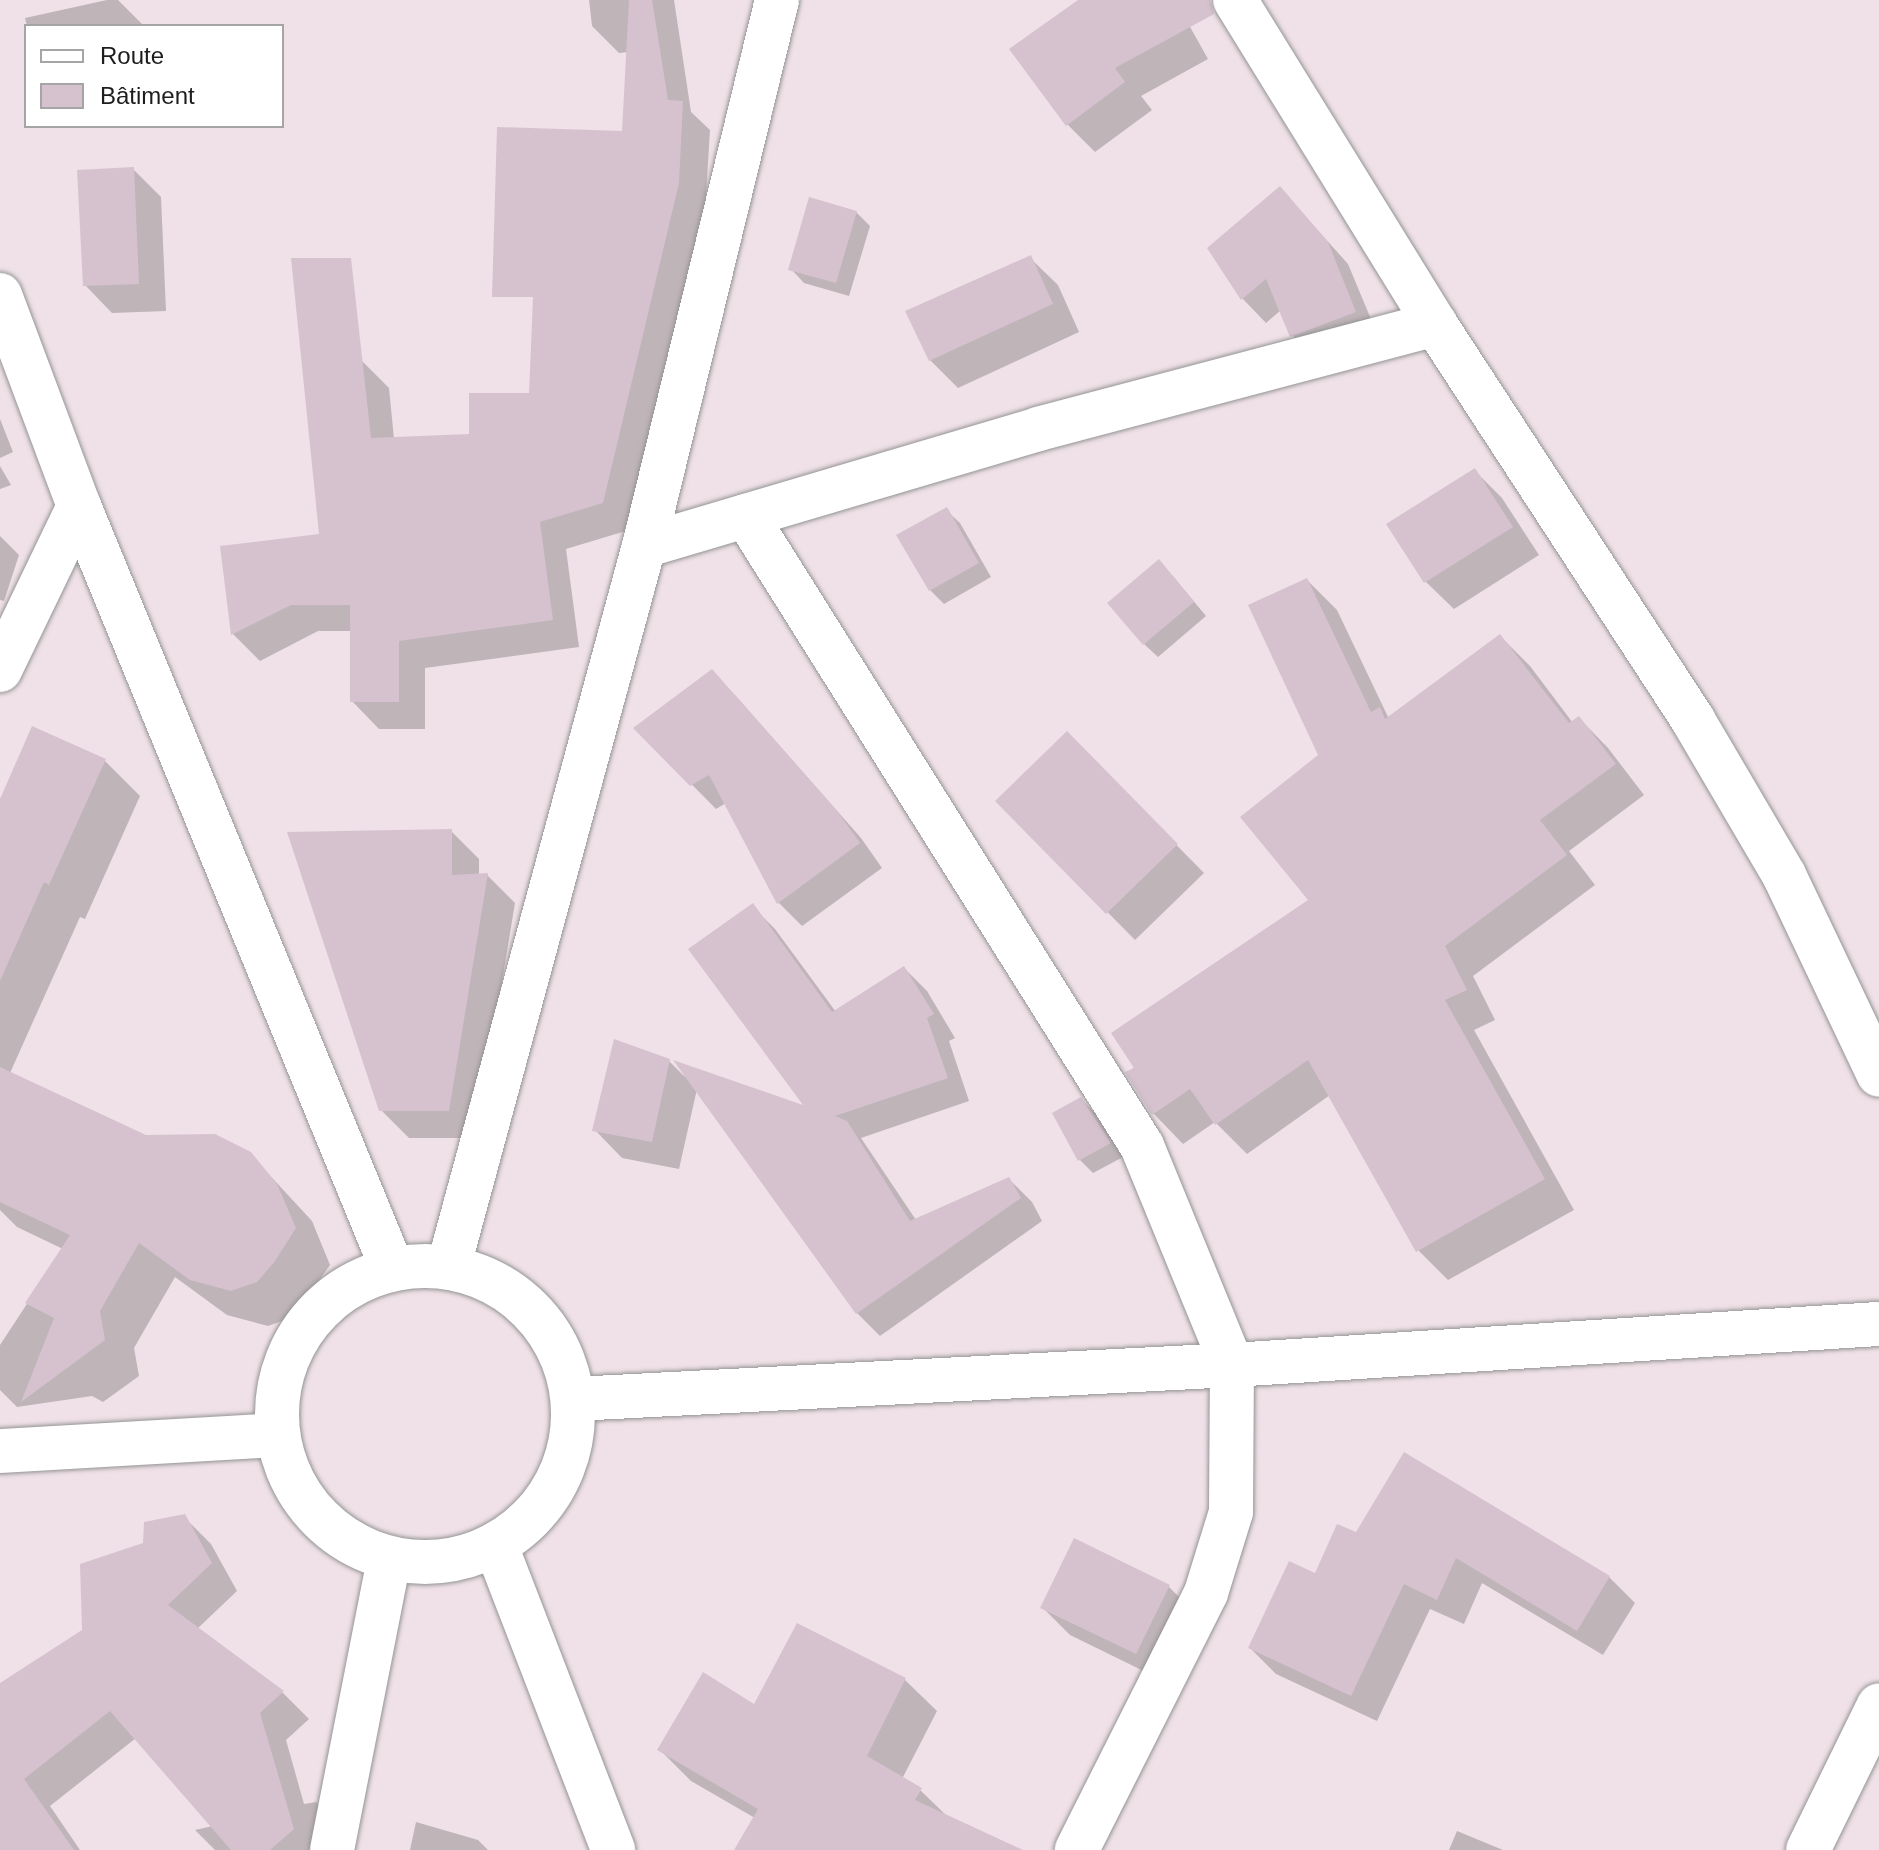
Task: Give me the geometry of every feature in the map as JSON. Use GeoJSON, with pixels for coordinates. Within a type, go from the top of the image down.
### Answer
{"type":"FeatureCollection","features":[{"type":"Feature","properties":{"kind":"street"},"geometry":{"type":"LineString","coordinates":[[449,1265],[644,546],[777,0]]}},
{"type":"Feature","properties":{"kind":"street"},"geometry":{"type":"LineString","coordinates":[[1235,0],[1435,324],[1693,720],[1784,875],[1879,1075]]}},
{"type":"Feature","properties":{"kind":"street"},"geometry":{"type":"LineString","coordinates":[[0,295],[79,506],[392,1268]]}},
{"type":"Feature","properties":{"kind":"street"},"geometry":{"type":"LineString","coordinates":[[644,546],[1038,429],[1435,324]]}},
{"type":"Feature","properties":{"kind":"street"},"geometry":{"type":"LineString","coordinates":[[0,670],[79,506]]}},
{"type":"Feature","properties":{"kind":"street"},"geometry":{"type":"LineString","coordinates":[[746,516],[1142,1146],[1232,1365],[1231,1512],[1206,1593],[1077,1850]]}},
{"type":"Feature","properties":{"kind":"street"},"geometry":{"type":"LineString","coordinates":[[449,1265],[490,1279],[514,1292],[552,1333],[575,1399],[573,1443],[566,1466],[538,1512],[496,1546],[459,1559],[425,1563],[389,1559],[335,1533],[310,1509],[286,1469],[276,1435],[277,1387],[301,1330],[322,1305],[392,1268],[449,1265]]}},
{"type":"Feature","properties":{"kind":"street"},"geometry":{"type":"LineString","coordinates":[[575,1399],[1232,1365],[1879,1324]]}},
{"type":"Feature","properties":{"kind":"street"},"geometry":{"type":"LineString","coordinates":[[0,1451],[276,1435]]}},
{"type":"Feature","properties":{"kind":"street"},"geometry":{"type":"LineString","coordinates":[[496,1546],[613,1850]]}},
{"type":"Feature","properties":{"kind":"street"},"geometry":{"type":"LineString","coordinates":[[332,1850],[389,1559]]}},
{"type":"Feature","properties":{"kind":"street"},"geometry":{"type":"LineString","coordinates":[[1808,1850],[1879,1705]]}},
{"type":"Feature","properties":{"kind":"building"},"geometry":{"type":"Polygon","coordinates":[[[629,0],[652,0],[668,100],[683,101],[679,183],[603,503],[540,522],[553,620],[399,641],[399,702],[350,702],[350,605],[291,605],[231,635],[220,546],[319,534],[291,258],[351,258],[371,438],[469,434],[469,393],[529,393],[533,297],[492,297],[497,127],[622,131],[629,0]]]}},
{"type":"Feature","properties":{"kind":"building"},"geometry":{"type":"Polygon","coordinates":[[[1078,0],[1210,0],[1214,14],[1115,68],[1125,82],[1066,126],[1009,49],[1078,0]]]}},
{"type":"Feature","properties":{"kind":"building"},"geometry":{"type":"Polygon","coordinates":[[[134,167],[139,284],[83,286],[77,170],[134,167]]]}},
{"type":"Feature","properties":{"kind":"building"},"geometry":{"type":"Polygon","coordinates":[[[1280,186],[1328,242],[1356,312],[1290,337],[1266,279],[1241,300],[1207,248],[1280,186]]]}},
{"type":"Feature","properties":{"kind":"building"},"geometry":{"type":"Polygon","coordinates":[[[809,197],[857,211],[836,283],[788,270],[809,197]]]}},
{"type":"Feature","properties":{"kind":"building"},"geometry":{"type":"Polygon","coordinates":[[[1031,255],[1053,304],[929,361],[905,311],[1031,255]]]}},
{"type":"Feature","properties":{"kind":"building"},"geometry":{"type":"Polygon","coordinates":[[[1475,468],[1513,527],[1424,583],[1386,524],[1475,468]]]}},
{"type":"Feature","properties":{"kind":"building"},"geometry":{"type":"Polygon","coordinates":[[[947,507],[979,563],[929,591],[896,535],[947,507]]]}},
{"type":"Feature","properties":{"kind":"building"},"geometry":{"type":"Polygon","coordinates":[[[1159,559],[1194,602],[1143,645],[1107,603],[1159,559]]]}},
{"type":"Feature","properties":{"kind":"building"},"geometry":{"type":"Polygon","coordinates":[[[1307,578],[1371,712],[1380,707],[1385,719],[1500,634],[1569,723],[1579,716],[1616,764],[1540,820],[1567,855],[1445,946],[1467,990],[1445,1000],[1545,1179],[1416,1252],[1308,1060],[1215,1125],[1190,1089],[1152,1115],[1125,1072],[1134,1068],[1111,1033],[1308,900],[1240,817],[1318,755],[1248,605],[1307,578]]]}},
{"type":"Feature","properties":{"kind":"building"},"geometry":{"type":"Polygon","coordinates":[[[712,669],[838,812],[860,843],[777,904],[709,775],[690,786],[633,728],[712,669]]]}},
{"type":"Feature","properties":{"kind":"building"},"geometry":{"type":"Polygon","coordinates":[[[32,726],[106,759],[49,885],[44,882],[0,981],[0,799],[32,726]]]}},
{"type":"Feature","properties":{"kind":"building"},"geometry":{"type":"Polygon","coordinates":[[[1067,731],[1178,844],[1106,914],[995,801],[1067,731]]]}},
{"type":"Feature","properties":{"kind":"building"},"geometry":{"type":"Polygon","coordinates":[[[452,829],[452,875],[488,873],[449,1111],[379,1111],[287,832],[452,829]]]}},
{"type":"Feature","properties":{"kind":"building"},"geometry":{"type":"Polygon","coordinates":[[[753,903],[832,1012],[904,966],[934,1014],[927,1018],[948,1078],[835,1116],[847,1121],[910,1221],[1009,1177],[1021,1198],[856,1314],[673,1060],[803,1105],[688,949],[753,903]]]}},
{"type":"Feature","properties":{"kind":"building"},"geometry":{"type":"Polygon","coordinates":[[[614,1039],[670,1059],[652,1142],[592,1131],[614,1039]]]}},
{"type":"Feature","properties":{"kind":"building"},"geometry":{"type":"Polygon","coordinates":[[[0,1067],[146,1135],[215,1134],[251,1152],[277,1184],[296,1228],[257,1282],[231,1291],[190,1280],[139,1243],[100,1311],[105,1340],[21,1402],[54,1318],[25,1303],[70,1235],[0,1202],[0,1067]]]}},
{"type":"Feature","properties":{"kind":"building"},"geometry":{"type":"Polygon","coordinates":[[[1081,1097],[1111,1143],[1078,1161],[1052,1113],[1081,1097]]]}},
{"type":"Feature","properties":{"kind":"building"},"geometry":{"type":"Polygon","coordinates":[[[1404,1452],[1610,1576],[1577,1631],[1456,1558],[1437,1600],[1404,1584],[1351,1696],[1248,1648],[1289,1561],[1315,1573],[1337,1524],[1356,1532],[1404,1452]]]}},
{"type":"Feature","properties":{"kind":"building"},"geometry":{"type":"Polygon","coordinates":[[[185,1514],[212,1563],[168,1605],[284,1691],[260,1713],[294,1829],[270,1850],[231,1850],[110,1711],[24,1779],[74,1850],[0,1850],[0,1683],[82,1630],[80,1564],[143,1543],[144,1522],[185,1514]]]}},
{"type":"Feature","properties":{"kind":"building"},"geometry":{"type":"Polygon","coordinates":[[[1074,1538],[1170,1585],[1136,1654],[1040,1608],[1074,1538]]]}},
{"type":"Feature","properties":{"kind":"building"},"geometry":{"type":"Polygon","coordinates":[[[797,1623],[906,1678],[867,1756],[922,1788],[915,1800],[1023,1850],[734,1850],[758,1809],[657,1750],[703,1672],[754,1704],[797,1623]]]}}]}
